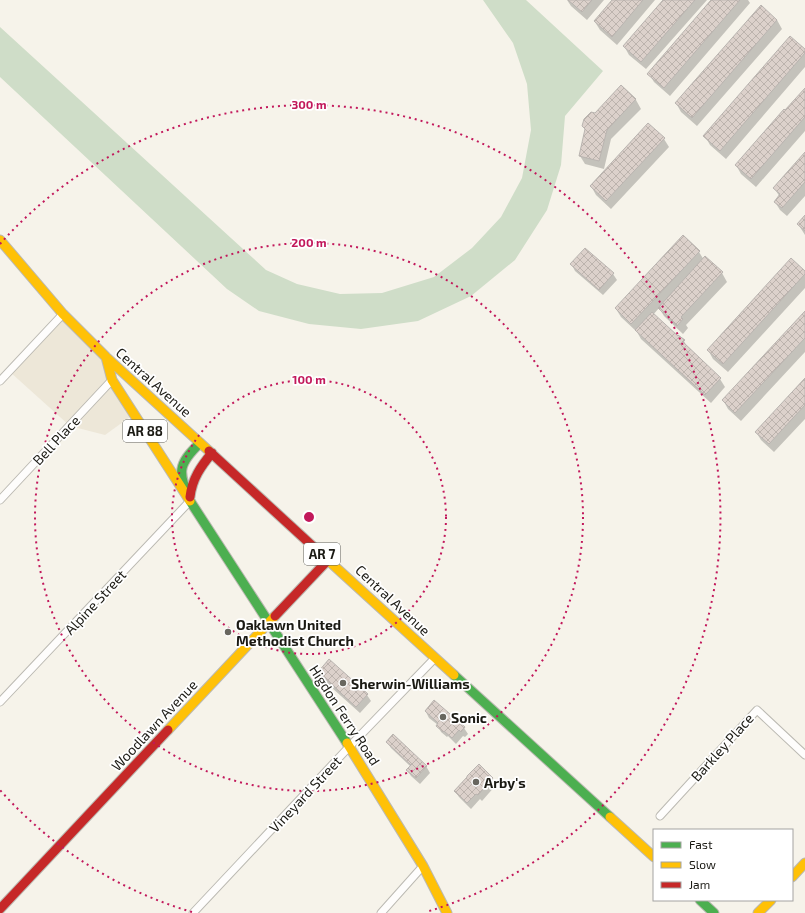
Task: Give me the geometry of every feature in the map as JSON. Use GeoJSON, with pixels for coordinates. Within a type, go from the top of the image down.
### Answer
{"type":"FeatureCollection","features":[{"type":"Feature","properties":{"kind":"main road","name":"Central Avenue"},"geometry":{"type":"LineString","coordinates":[[0,240],[63,314],[106,358],[653,856]]}},
{"type":"Feature","properties":{"kind":"main road","name":"AR 88"},"geometry":{"type":"LineString","coordinates":[[106,358],[112,380],[190,501]]}},
{"type":"Feature","properties":{"kind":"main road"},"geometry":{"type":"LineString","coordinates":[[190,501],[182,478],[182,468],[184,460],[200,443]]}},
{"type":"Feature","properties":{"kind":"main road"},"geometry":{"type":"LineString","coordinates":[[190,501],[190,486],[197,472],[212,454]]}},
{"type":"Feature","properties":{"kind":"main road","name":"Higdon Ferry Road"},"geometry":{"type":"LineString","coordinates":[[190,501],[349,747],[423,866],[447,913]]}},
{"type":"Feature","properties":{"kind":"main road","name":"Woodlawn Avenue"},"geometry":{"type":"LineString","coordinates":[[0,910],[328,560]]}},
{"type":"Feature","properties":{"kind":"main road"},"geometry":{"type":"LineString","coordinates":[[793,876],[805,863]]}},
{"type":"Feature","properties":{"kind":"main road"},"geometry":{"type":"LineString","coordinates":[[701,901],[714,913]]}},
{"type":"Feature","properties":{"kind":"main road"},"geometry":{"type":"LineString","coordinates":[[758,913],[770,901]]}},
{"type":"Feature","properties":{"kind":"street"},"geometry":{"type":"LineString","coordinates":[[0,381],[63,314]]}},
{"type":"Feature","properties":{"kind":"street","name":"Bell Place"},"geometry":{"type":"LineString","coordinates":[[0,500],[112,380]]}},
{"type":"Feature","properties":{"kind":"street","name":"Alpine Street"},"geometry":{"type":"LineString","coordinates":[[0,702],[190,501]]}},
{"type":"Feature","properties":{"kind":"street","name":"Vineyard Street"},"geometry":{"type":"LineString","coordinates":[[193,913],[435,658]]}},
{"type":"Feature","properties":{"kind":"street","name":"Barkley Place"},"geometry":{"type":"LineString","coordinates":[[660,816],[757,710],[805,755]]}},
{"type":"Feature","properties":{"kind":"street"},"geometry":{"type":"LineString","coordinates":[[381,913],[423,866]]}},
{"type":"Feature","properties":{"kind":"shaded area"},"geometry":{"type":"Polygon","coordinates":[[[63,314],[106,357],[134,414],[105,435],[70,426],[9,371],[63,314]]]}},
{"type":"Feature","properties":{"kind":"green space"},"geometry":{"type":"Polygon","coordinates":[[[483,0],[526,0],[603,71],[565,116],[561,165],[547,210],[515,260],[471,296],[418,321],[361,329],[309,324],[259,311],[227,289],[0,77],[0,27],[266,270],[297,284],[340,294],[382,293],[434,277],[472,248],[501,217],[522,178],[531,130],[527,84],[513,43],[483,0]]]}},
{"type":"Feature","properties":{"kind":"building"},"geometry":{"type":"Polygon","coordinates":[[[568,0],[592,0],[582,12],[568,0]]]}},
{"type":"Feature","properties":{"kind":"building"},"geometry":{"type":"Polygon","coordinates":[[[612,0],[643,0],[612,37],[594,21],[612,0]]]}},
{"type":"Feature","properties":{"kind":"building"},"geometry":{"type":"Polygon","coordinates":[[[663,0],[695,0],[641,62],[623,46],[663,0]]]}},
{"type":"Feature","properties":{"kind":"building"},"geometry":{"type":"Polygon","coordinates":[[[711,0],[740,0],[664,88],[647,74],[711,0]]]}},
{"type":"Feature","properties":{"kind":"building"},"geometry":{"type":"Polygon","coordinates":[[[761,5],[777,20],[692,118],[675,103],[761,5]]]}},
{"type":"Feature","properties":{"kind":"building"},"geometry":{"type":"Polygon","coordinates":[[[790,36],[805,49],[805,53],[720,151],[703,136],[790,36]]]}},
{"type":"Feature","properties":{"kind":"building"},"geometry":{"type":"Polygon","coordinates":[[[621,85],[636,99],[607,130],[599,161],[579,156],[585,129],[582,126],[584,119],[591,112],[595,113],[621,85]]]}},
{"type":"Feature","properties":{"kind":"building"},"geometry":{"type":"Polygon","coordinates":[[[805,88],[805,117],[751,179],[735,165],[784,109],[785,110],[805,88]]]}},
{"type":"Feature","properties":{"kind":"building"},"geometry":{"type":"Polygon","coordinates":[[[648,123],[665,138],[606,201],[590,186],[648,123]]]}},
{"type":"Feature","properties":{"kind":"building"},"geometry":{"type":"Polygon","coordinates":[[[805,152],[805,182],[782,208],[774,202],[780,194],[773,188],[805,152]]]}},
{"type":"Feature","properties":{"kind":"building"},"geometry":{"type":"Polygon","coordinates":[[[805,215],[805,231],[797,224],[805,215]]]}},
{"type":"Feature","properties":{"kind":"building"},"geometry":{"type":"Polygon","coordinates":[[[683,235],[700,251],[631,324],[615,308],[683,235]]]}},
{"type":"Feature","properties":{"kind":"building"},"geometry":{"type":"Polygon","coordinates":[[[585,248],[614,273],[599,290],[570,264],[585,248]]]}},
{"type":"Feature","properties":{"kind":"building"},"geometry":{"type":"Polygon","coordinates":[[[705,256],[723,272],[681,317],[683,319],[677,326],[658,308],[705,256]]]}},
{"type":"Feature","properties":{"kind":"building"},"geometry":{"type":"Polygon","coordinates":[[[791,258],[805,271],[805,274],[723,364],[707,350],[791,258]]]}},
{"type":"Feature","properties":{"kind":"building"},"geometry":{"type":"Polygon","coordinates":[[[805,311],[805,338],[735,413],[722,400],[805,311]]]}},
{"type":"Feature","properties":{"kind":"building"},"geometry":{"type":"Polygon","coordinates":[[[652,312],[678,336],[685,340],[683,342],[721,378],[705,395],[635,330],[652,312]]]}},
{"type":"Feature","properties":{"kind":"building"},"geometry":{"type":"Polygon","coordinates":[[[805,378],[805,405],[769,444],[755,432],[805,378]]]}},
{"type":"Feature","properties":{"kind":"building","name":"Sherwin-Williams"},"geometry":{"type":"Polygon","coordinates":[[[329,659],[368,694],[356,707],[318,672],[329,659]]]}},
{"type":"Feature","properties":{"kind":"building","name":"Sonic"},"geometry":{"type":"Polygon","coordinates":[[[434,700],[465,727],[461,732],[459,730],[452,738],[436,726],[438,723],[425,711],[434,700]]]}},
{"type":"Feature","properties":{"kind":"building"},"geometry":{"type":"Polygon","coordinates":[[[393,734],[427,766],[416,778],[406,770],[411,765],[386,742],[393,734]]]}},
{"type":"Feature","properties":{"kind":"building","name":"Arby's"},"geometry":{"type":"Polygon","coordinates":[[[479,764],[493,778],[478,795],[476,794],[467,803],[454,791],[479,764]]]}},
{"type":"Feature","properties":{"kind":"traffic: fast"},"geometry":{"type":"LineString","coordinates":[[200,443],[187,457],[182,469],[183,483],[190,501],[347,743]]}},
{"type":"Feature","properties":{"kind":"traffic: fast"},"geometry":{"type":"LineString","coordinates":[[454,675],[610,817]]}},
{"type":"Feature","properties":{"kind":"traffic: fast"},"geometry":{"type":"LineString","coordinates":[[701,901],[714,913]]}},
{"type":"Feature","properties":{"kind":"traffic: slow"},"geometry":{"type":"LineString","coordinates":[[0,240],[63,314],[106,357],[209,451]]}},
{"type":"Feature","properties":{"kind":"traffic: slow"},"geometry":{"type":"LineString","coordinates":[[106,357],[112,380],[190,501]]}},
{"type":"Feature","properties":{"kind":"traffic: slow"},"geometry":{"type":"LineString","coordinates":[[319,552],[454,675]]}},
{"type":"Feature","properties":{"kind":"traffic: slow"},"geometry":{"type":"LineString","coordinates":[[168,730],[275,616]]}},
{"type":"Feature","properties":{"kind":"traffic: slow"},"geometry":{"type":"LineString","coordinates":[[347,743],[423,866],[447,913]]}},
{"type":"Feature","properties":{"kind":"traffic: slow"},"geometry":{"type":"LineString","coordinates":[[610,817],[653,856]]}},
{"type":"Feature","properties":{"kind":"traffic: slow"},"geometry":{"type":"LineString","coordinates":[[793,876],[805,863]]}},
{"type":"Feature","properties":{"kind":"traffic: slow"},"geometry":{"type":"LineString","coordinates":[[758,913],[770,901]]}},
{"type":"Feature","properties":{"kind":"traffic: jam"},"geometry":{"type":"LineString","coordinates":[[209,451],[319,552]]}},
{"type":"Feature","properties":{"kind":"traffic: jam"},"geometry":{"type":"LineString","coordinates":[[190,497],[191,490],[198,473],[212,453]]}},
{"type":"Feature","properties":{"kind":"traffic: jam"},"geometry":{"type":"LineString","coordinates":[[275,616],[328,560]]}},
{"type":"Feature","properties":{"kind":"traffic: jam"},"geometry":{"type":"LineString","coordinates":[[0,909],[168,730]]}},
{"type":"Feature","properties":{"kind":"place","name":"Oaklawn United Methodist Church"},"geometry":{"type":"Point","coordinates":[228,632]}},
{"type":"Feature","properties":{"kind":"place","name":"Sherwin-Williams"},"geometry":{"type":"Point","coordinates":[343,683]}},
{"type":"Feature","properties":{"kind":"place","name":"Sonic"},"geometry":{"type":"Point","coordinates":[443,717]}},
{"type":"Feature","properties":{"kind":"place","name":"Arby's"},"geometry":{"type":"Point","coordinates":[476,782]}}]}
